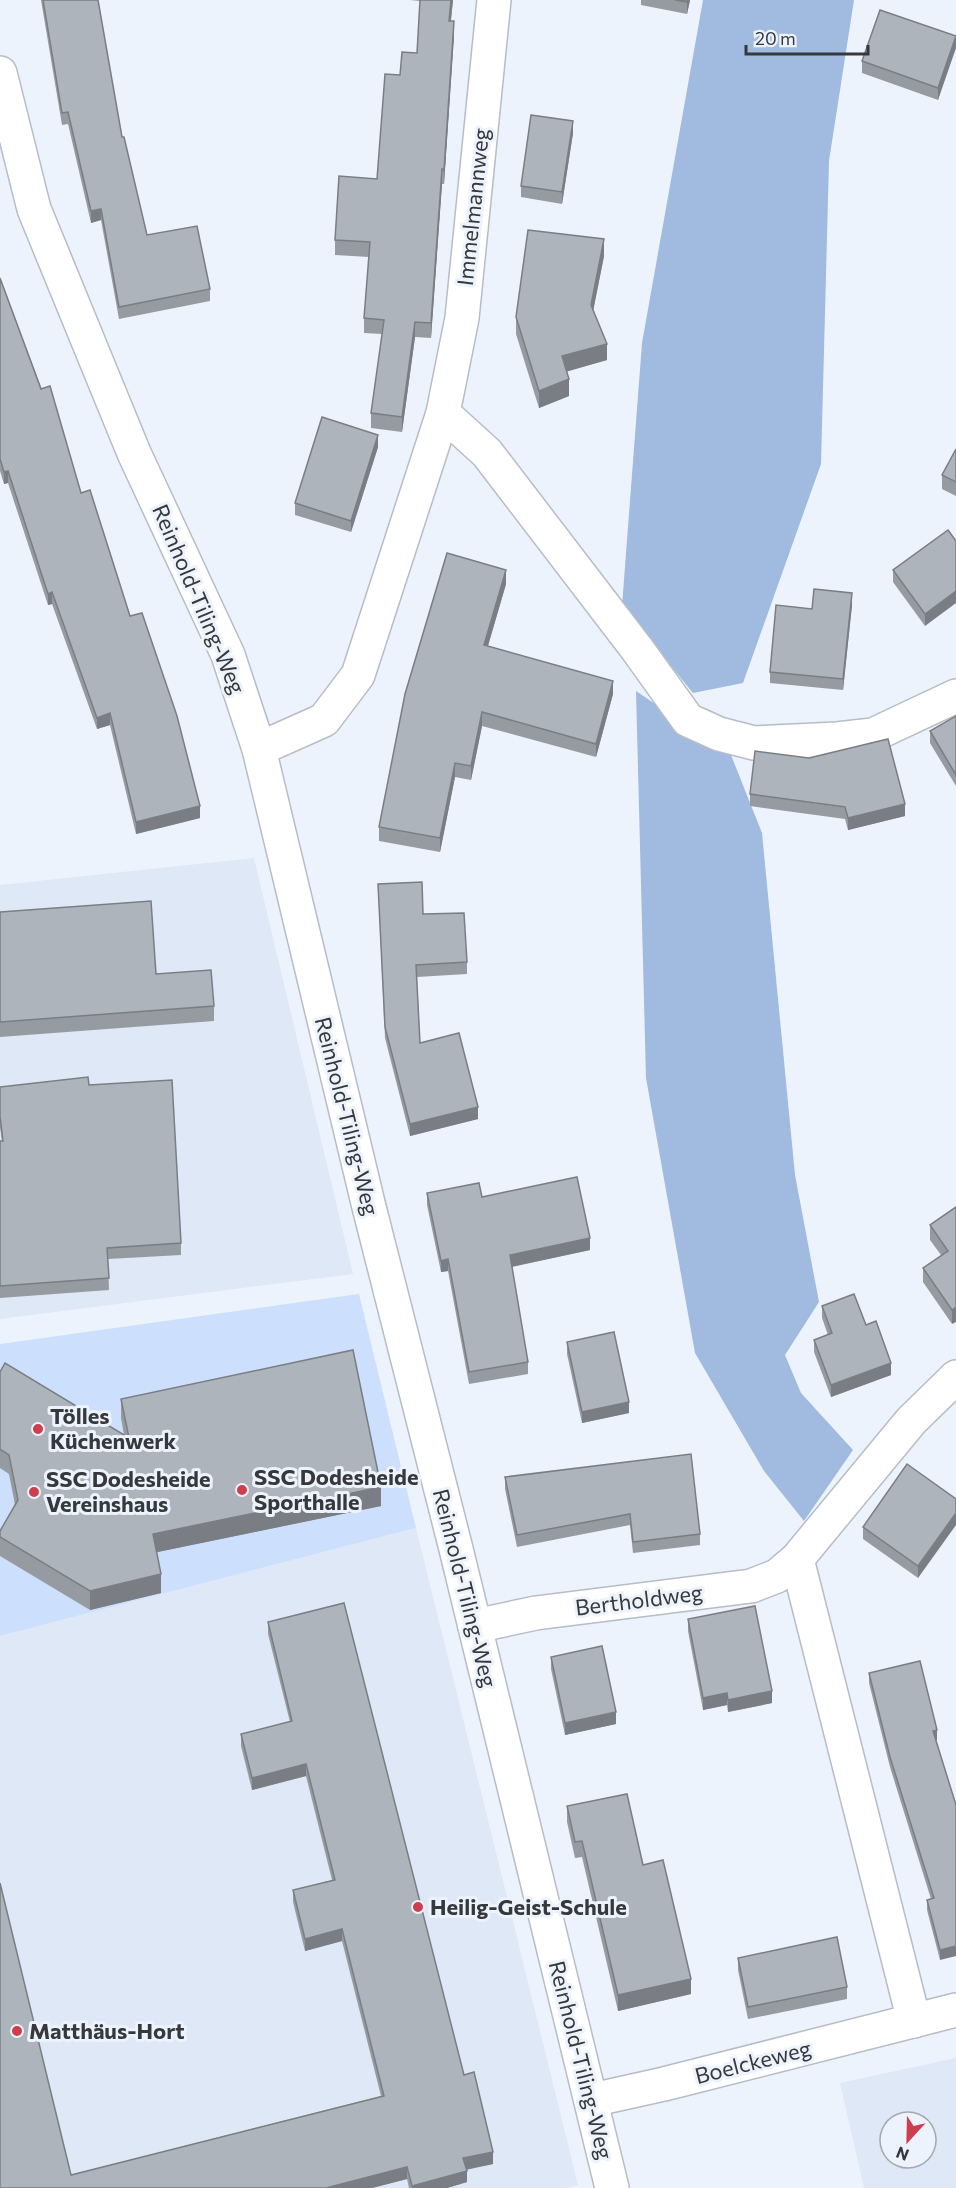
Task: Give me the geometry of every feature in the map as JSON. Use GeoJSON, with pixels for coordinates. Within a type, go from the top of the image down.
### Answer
{"type":"FeatureCollection","features":[{"type":"Feature","properties":{"kind":"street","name":"Immelmannweg"},"geometry":{"type":"LineString","coordinates":[[259,749],[324,720],[358,675],[443,413],[462,318],[494,0]]}},
{"type":"Feature","properties":{"kind":"street","name":"Reinhold-Tiling-Weg"},"geometry":{"type":"LineString","coordinates":[[0,73],[34,209],[134,453],[228,655],[259,749],[368,1203],[475,1626],[612,2188]]}},
{"type":"Feature","properties":{"kind":"street"},"geometry":{"type":"LineString","coordinates":[[443,413],[487,453],[637,649],[688,720],[719,734],[754,742],[837,739],[873,735],[956,696]]}},
{"type":"Feature","properties":{"kind":"street","name":"Bertholdweg"},"geometry":{"type":"LineString","coordinates":[[475,1626],[536,1613],[751,1586],[777,1576],[797,1559],[911,1421],[956,1377]]}},
{"type":"Feature","properties":{"kind":"street"},"geometry":{"type":"LineString","coordinates":[[797,1559],[914,2021]]}},
{"type":"Feature","properties":{"kind":"street","name":"Boelckeweg"},"geometry":{"type":"LineString","coordinates":[[592,2100],[956,2010]]}},
{"type":"Feature","properties":{"kind":"shaded area"},"geometry":{"type":"Polygon","coordinates":[[[703,0],[854,0],[829,161],[821,464],[743,683],[693,693],[622,606],[642,343],[703,0]]]}},
{"type":"Feature","properties":{"kind":"shaded area"},"geometry":{"type":"Polygon","coordinates":[[[636,691],[731,755],[762,833],[795,1175],[819,1302],[785,1355],[801,1393],[853,1450],[804,1521],[764,1471],[695,1353],[646,1078],[636,691]]]}},
{"type":"Feature","properties":{"kind":"shaded area"},"geometry":{"type":"Polygon","coordinates":[[[254,858],[353,1274],[0,1319],[0,885],[254,858]]]}},
{"type":"Feature","properties":{"kind":"shaded area"},"geometry":{"type":"Polygon","coordinates":[[[359,1294],[416,1528],[0,1636],[0,1344],[359,1294]]]}},
{"type":"Feature","properties":{"kind":"shaded area"},"geometry":{"type":"Polygon","coordinates":[[[416,1528],[578,2185],[566,2188],[0,2188],[0,1636],[416,1528]]]}},
{"type":"Feature","properties":{"kind":"shaded area"},"geometry":{"type":"Polygon","coordinates":[[[956,2058],[956,2188],[864,2188],[840,2083],[956,2058]]]}},
{"type":"Feature","properties":{"kind":"building"},"geometry":{"type":"Polygon","coordinates":[[[43,0],[98,0],[122,137],[124,137],[147,235],[197,226],[210,289],[119,307],[101,209],[91,211],[68,112],[62,113],[43,0]]]}},
{"type":"Feature","properties":{"kind":"building"},"geometry":{"type":"Polygon","coordinates":[[[420,0],[451,0],[449,21],[454,21],[431,323],[415,322],[402,417],[371,413],[384,320],[364,318],[370,242],[335,240],[339,176],[377,179],[385,74],[400,75],[402,52],[417,53],[420,0]]]}},
{"type":"Feature","properties":{"kind":"building"},"geometry":{"type":"Polygon","coordinates":[[[880,10],[956,36],[938,88],[862,61],[880,10]]]}},
{"type":"Feature","properties":{"kind":"building"},"geometry":{"type":"Polygon","coordinates":[[[531,115],[573,121],[562,192],[521,186],[531,115]]]}},
{"type":"Feature","properties":{"kind":"building"},"geometry":{"type":"Polygon","coordinates":[[[528,230],[604,239],[591,305],[607,344],[562,356],[569,379],[539,391],[516,317],[528,230]]]}},
{"type":"Feature","properties":{"kind":"building"},"geometry":{"type":"Polygon","coordinates":[[[0,278],[41,389],[50,386],[81,493],[90,490],[130,616],[142,613],[177,716],[200,806],[136,822],[110,713],[97,718],[52,592],[48,594],[8,471],[4,472],[0,459],[0,278]]]}},
{"type":"Feature","properties":{"kind":"building"},"geometry":{"type":"Polygon","coordinates":[[[322,417],[378,435],[351,521],[295,503],[322,417]]]}},
{"type":"Feature","properties":{"kind":"building"},"geometry":{"type":"Polygon","coordinates":[[[956,449],[956,482],[942,475],[956,449]]]}},
{"type":"Feature","properties":{"kind":"building"},"geometry":{"type":"Polygon","coordinates":[[[948,530],[956,541],[956,591],[925,614],[893,570],[948,530]]]}},
{"type":"Feature","properties":{"kind":"building"},"geometry":{"type":"Polygon","coordinates":[[[447,553],[506,570],[484,645],[613,681],[596,744],[482,712],[471,766],[455,763],[440,838],[379,827],[405,694],[447,553]]]}},
{"type":"Feature","properties":{"kind":"building"},"geometry":{"type":"Polygon","coordinates":[[[814,589],[852,593],[843,679],[770,672],[776,605],[812,609],[814,589]]]}},
{"type":"Feature","properties":{"kind":"building"},"geometry":{"type":"Polygon","coordinates":[[[956,716],[956,775],[930,731],[956,716]]]}},
{"type":"Feature","properties":{"kind":"building"},"geometry":{"type":"Polygon","coordinates":[[[888,739],[905,804],[848,818],[845,807],[750,794],[755,751],[809,758],[888,739]]]}},
{"type":"Feature","properties":{"kind":"building"},"geometry":{"type":"Polygon","coordinates":[[[422,882],[423,914],[464,913],[467,962],[416,965],[420,1043],[459,1033],[478,1107],[410,1124],[385,1027],[378,884],[422,882]]]}},
{"type":"Feature","properties":{"kind":"building"},"geometry":{"type":"Polygon","coordinates":[[[151,901],[156,974],[211,970],[214,1006],[0,1022],[0,912],[151,901]]]}},
{"type":"Feature","properties":{"kind":"building"},"geometry":{"type":"Polygon","coordinates":[[[88,1077],[89,1085],[172,1080],[181,1243],[107,1248],[109,1278],[0,1286],[0,1141],[3,1141],[0,1087],[88,1077]]]}},
{"type":"Feature","properties":{"kind":"building"},"geometry":{"type":"Polygon","coordinates":[[[577,1177],[590,1238],[510,1255],[528,1362],[469,1372],[448,1259],[441,1261],[427,1193],[479,1183],[482,1197],[577,1177]]]}},
{"type":"Feature","properties":{"kind":"building"},"geometry":{"type":"Polygon","coordinates":[[[956,1207],[956,1307],[952,1310],[923,1268],[948,1251],[930,1225],[956,1207]]]}},
{"type":"Feature","properties":{"kind":"building"},"geometry":{"type":"Polygon","coordinates":[[[854,1294],[866,1325],[876,1321],[891,1363],[831,1385],[814,1340],[832,1333],[822,1306],[854,1294]]]}},
{"type":"Feature","properties":{"kind":"building"},"geometry":{"type":"Polygon","coordinates":[[[614,1332],[629,1402],[582,1412],[567,1342],[614,1332]]]}},
{"type":"Feature","properties":{"kind":"building"},"geometry":{"type":"Polygon","coordinates":[[[353,1350],[381,1487],[153,1534],[161,1574],[90,1591],[0,1537],[0,1531],[18,1500],[9,1455],[0,1449],[0,1372],[5,1363],[129,1438],[121,1399],[353,1350]]]}},
{"type":"Feature","properties":{"kind":"building"},"geometry":{"type":"Polygon","coordinates":[[[691,1454],[700,1534],[633,1542],[630,1514],[517,1535],[505,1477],[691,1454]]]}},
{"type":"Feature","properties":{"kind":"building"},"geometry":{"type":"Polygon","coordinates":[[[907,1464],[956,1499],[956,1513],[918,1566],[863,1527],[907,1464]]]}},
{"type":"Feature","properties":{"kind":"building"},"geometry":{"type":"Polygon","coordinates":[[[344,1603],[464,2075],[474,2072],[493,2152],[463,2158],[467,2171],[412,2186],[407,2167],[326,2188],[0,2188],[0,1883],[71,2175],[384,2096],[342,1929],[305,1939],[293,1890],[335,1880],[306,1764],[252,1778],[241,1734],[292,1721],[268,1622],[344,1603]]]}},
{"type":"Feature","properties":{"kind":"building"},"geometry":{"type":"Polygon","coordinates":[[[755,1606],[772,1691],[728,1700],[727,1693],[703,1698],[688,1619],[755,1606]]]}},
{"type":"Feature","properties":{"kind":"building"},"geometry":{"type":"Polygon","coordinates":[[[602,1646],[616,1712],[565,1723],[551,1657],[602,1646]]]}},
{"type":"Feature","properties":{"kind":"building"},"geometry":{"type":"Polygon","coordinates":[[[920,1661],[937,1730],[933,1731],[956,1805],[956,1946],[940,1950],[927,1900],[934,1898],[890,1757],[869,1673],[920,1661]]]}},
{"type":"Feature","properties":{"kind":"building"},"geometry":{"type":"Polygon","coordinates":[[[627,1794],[643,1865],[663,1860],[691,1979],[618,1995],[582,1841],[575,1842],[567,1806],[627,1794]]]}},
{"type":"Feature","properties":{"kind":"building"},"geometry":{"type":"Polygon","coordinates":[[[837,1937],[847,1987],[748,2007],[738,1958],[837,1937]]]}},
{"type":"Feature","properties":{"kind":"place","name":"Tölles Küchenwerk"},"geometry":{"type":"Point","coordinates":[38,1429]}},
{"type":"Feature","properties":{"kind":"place","name":"SSC Dodesheide Sporthalle"},"geometry":{"type":"Point","coordinates":[242,1490]}},
{"type":"Feature","properties":{"kind":"place","name":"SSC Dodesheide Vereinshaus"},"geometry":{"type":"Point","coordinates":[34,1492]}},
{"type":"Feature","properties":{"kind":"place","name":"Heilig-Geist-Schule"},"geometry":{"type":"Point","coordinates":[418,1907]}},
{"type":"Feature","properties":{"kind":"place","name":"Matthäus-Hort"},"geometry":{"type":"Point","coordinates":[17,2031]}}]}
